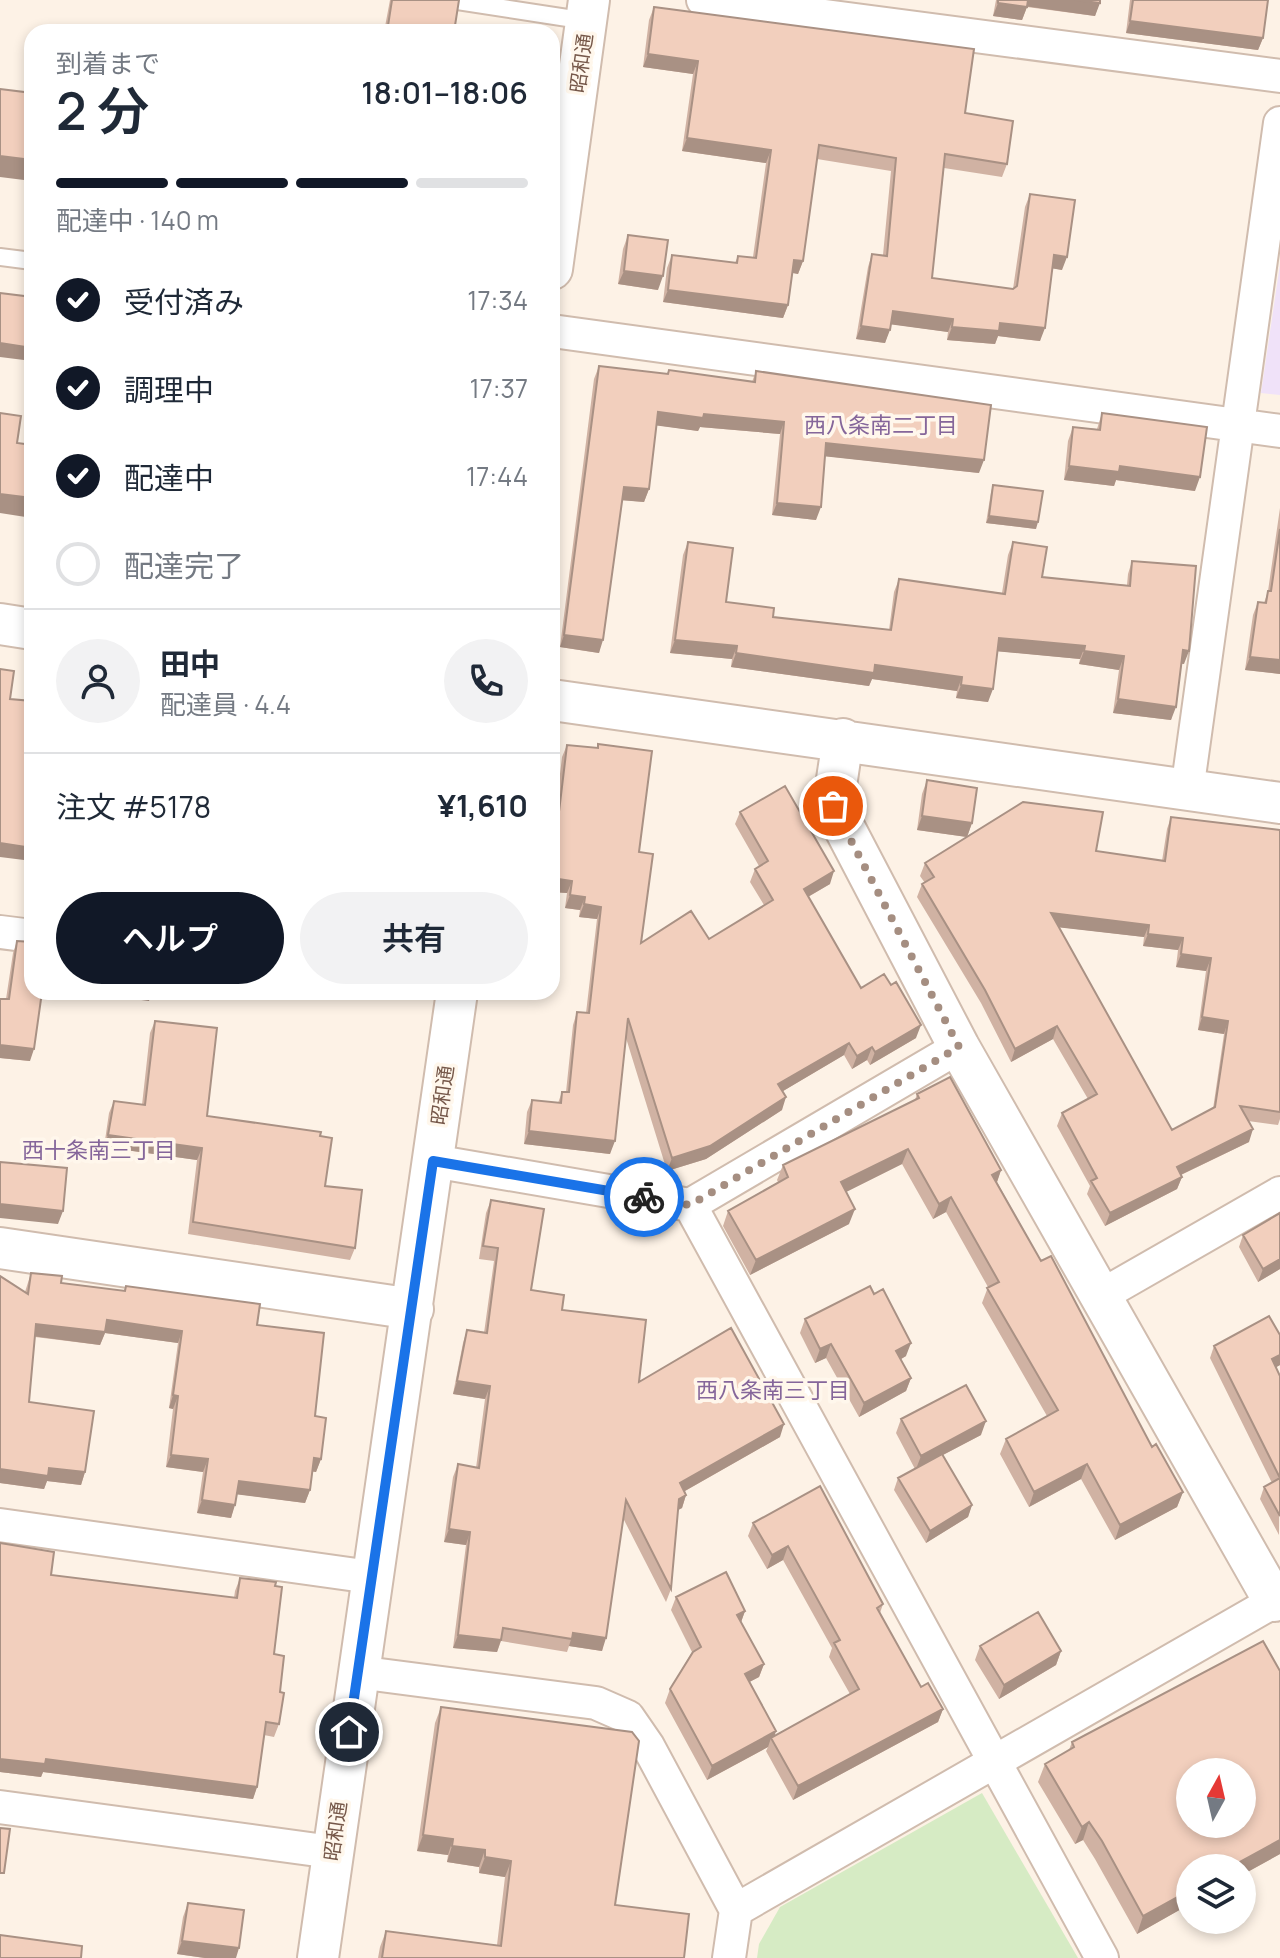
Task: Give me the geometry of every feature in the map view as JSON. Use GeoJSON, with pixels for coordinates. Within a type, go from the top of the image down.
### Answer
{"type":"FeatureCollection","features":[{"type":"Feature","properties":{"kind":"street"},"geometry":{"type":"LineString","coordinates":[[703,0],[1280,76]]}},
{"type":"Feature","properties":{"kind":"street","name":"昭和通"},"geometry":{"type":"LineString","coordinates":[[560,211],[588,10]]}},
{"type":"Feature","properties":{"kind":"street"},"geometry":{"type":"LineString","coordinates":[[1187,791],[1280,123]]}},
{"type":"Feature","properties":{"kind":"street"},"geometry":{"type":"LineString","coordinates":[[560,332],[1280,431]]}},
{"type":"Feature","properties":{"kind":"street"},"geometry":{"type":"LineString","coordinates":[[0,624],[24,628]]}},
{"type":"Feature","properties":{"kind":"street"},"geometry":{"type":"LineString","coordinates":[[560,701],[1280,803]]}},
{"type":"Feature","properties":{"kind":"street"},"geometry":{"type":"LineString","coordinates":[[736,1910],[1278,1603],[959,1047],[833,806],[843,739]]}},
{"type":"Feature","properties":{"kind":"street"},"geometry":{"type":"LineString","coordinates":[[0,932],[24,935]]}},
{"type":"Feature","properties":{"kind":"street","name":"昭和通"},"geometry":{"type":"LineString","coordinates":[[318,1958],[433,1161],[446,1000]]}},
{"type":"Feature","properties":{"kind":"street"},"geometry":{"type":"LineString","coordinates":[[433,1161],[690,1205],[959,1047]]}},
{"type":"Feature","properties":{"kind":"street"},"geometry":{"type":"LineString","coordinates":[[1102,1295],[1280,1193]]}},
{"type":"Feature","properties":{"kind":"street"},"geometry":{"type":"LineString","coordinates":[[690,1205],[1102,1958]]}},
{"type":"Feature","properties":{"kind":"street"},"geometry":{"type":"LineString","coordinates":[[0,1248],[413,1309]]}},
{"type":"Feature","properties":{"kind":"street"},"geometry":{"type":"LineString","coordinates":[[0,1525],[371,1577]]}},
{"type":"Feature","properties":{"kind":"street"},"geometry":{"type":"LineString","coordinates":[[357,1672],[596,1703],[628,1717],[648,1746],[736,1910],[729,1958]]}},
{"type":"Feature","properties":{"kind":"street"},"geometry":{"type":"LineString","coordinates":[[0,1807],[332,1852]]}},
{"type":"Feature","properties":{"kind":"lane"},"geometry":{"type":"LineString","coordinates":[[451,0],[588,10]]}},
{"type":"Feature","properties":{"kind":"lane"},"geometry":{"type":"LineString","coordinates":[[0,257],[24,260]]}},
{"type":"Feature","properties":{"kind":"shaded area"},"geometry":{"type":"Polygon","coordinates":[[[1280,264],[1280,395],[1261,393],[1280,264]]]}},
{"type":"Feature","properties":{"kind":"green space"},"geometry":{"type":"Polygon","coordinates":[[[982,1793],[1078,1958],[757,1958],[759,1944],[780,1907],[982,1793]]]}},
{"type":"Feature","properties":{"kind":"building"},"geometry":{"type":"Polygon","coordinates":[[[392,0],[459,0],[455,24],[388,24],[392,0]]]}},
{"type":"Feature","properties":{"kind":"building"},"geometry":{"type":"Polygon","coordinates":[[[998,0],[1028,0],[1027,7],[998,3],[998,0]]]}},
{"type":"Feature","properties":{"kind":"building"},"geometry":{"type":"Polygon","coordinates":[[[1133,0],[1268,0],[1263,38],[1130,21],[1133,0]]]}},
{"type":"Feature","properties":{"kind":"building"},"geometry":{"type":"Polygon","coordinates":[[[654,7],[974,49],[965,113],[1013,121],[1007,164],[945,154],[932,278],[1013,289],[1017,286],[1030,194],[1075,200],[1067,257],[1054,255],[1045,328],[1000,323],[999,331],[952,327],[953,319],[893,311],[890,330],[861,326],[872,254],[887,256],[896,158],[819,145],[803,261],[794,260],[788,305],[668,290],[672,255],[737,263],[738,256],[756,258],[771,150],[687,138],[698,61],[648,54],[654,7]]]}},
{"type":"Feature","properties":{"kind":"building"},"geometry":{"type":"Polygon","coordinates":[[[0,89],[24,92],[24,159],[0,156],[0,89]]]}},
{"type":"Feature","properties":{"kind":"building"},"geometry":{"type":"Polygon","coordinates":[[[628,235],[668,240],[663,276],[624,271],[628,235]]]}},
{"type":"Feature","properties":{"kind":"building"},"geometry":{"type":"Polygon","coordinates":[[[0,293],[24,296],[24,347],[0,343],[0,293]]]}},
{"type":"Feature","properties":{"kind":"building"},"geometry":{"type":"Polygon","coordinates":[[[599,366],[668,374],[669,370],[755,382],[756,371],[991,405],[984,460],[826,443],[821,507],[777,503],[784,422],[704,414],[703,418],[658,412],[649,489],[624,487],[603,640],[564,635],[599,366]]]}},
{"type":"Feature","properties":{"kind":"building"},"geometry":{"type":"Polygon","coordinates":[[[0,413],[21,416],[17,443],[24,444],[24,497],[0,494],[0,413]]]}},
{"type":"Feature","properties":{"kind":"building"},"geometry":{"type":"Polygon","coordinates":[[[1102,413],[1207,427],[1200,477],[1120,466],[1119,472],[1069,466],[1073,427],[1100,430],[1102,413]]]}},
{"type":"Feature","properties":{"kind":"building"},"geometry":{"type":"Polygon","coordinates":[[[993,485],[1043,491],[1038,522],[989,516],[993,485]]]}},
{"type":"Feature","properties":{"kind":"building"},"geometry":{"type":"Polygon","coordinates":[[[1280,529],[1280,660],[1250,657],[1258,602],[1266,603],[1268,591],[1271,591],[1280,529]]]}},
{"type":"Feature","properties":{"kind":"building"},"geometry":{"type":"Polygon","coordinates":[[[688,542],[733,548],[726,602],[774,608],[773,617],[891,630],[899,579],[1005,594],[1013,542],[1047,547],[1042,577],[1130,586],[1132,561],[1196,566],[1189,651],[1183,650],[1176,707],[1118,699],[1124,656],[1084,651],[1085,646],[999,638],[993,689],[961,685],[962,677],[875,665],[874,673],[736,653],[737,646],[675,640],[688,542]]]}},
{"type":"Feature","properties":{"kind":"building"},"geometry":{"type":"Polygon","coordinates":[[[0,669],[14,671],[10,699],[24,700],[24,847],[0,843],[0,669]]]}},
{"type":"Feature","properties":{"kind":"building"},"geometry":{"type":"Polygon","coordinates":[[[598,744],[652,751],[639,852],[653,854],[641,943],[691,911],[709,939],[773,900],[755,869],[768,861],[740,812],[785,786],[834,871],[804,889],[861,988],[884,974],[891,985],[896,982],[921,1025],[875,1052],[872,1047],[857,1056],[849,1043],[778,1084],[786,1097],[710,1146],[672,1158],[628,1018],[615,1141],[529,1131],[532,1100],[561,1103],[562,1092],[569,1092],[577,1012],[589,1013],[601,907],[584,904],[585,897],[570,895],[572,881],[560,879],[560,803],[567,745],[598,748],[598,744]]]}},
{"type":"Feature","properties":{"kind":"building"},"geometry":{"type":"Polygon","coordinates":[[[927,780],[977,788],[972,823],[922,816],[927,780]]]}},
{"type":"Feature","properties":{"kind":"building"},"geometry":{"type":"Polygon","coordinates":[[[1023,802],[1103,812],[1096,851],[1165,861],[1171,817],[1280,830],[1280,1112],[1240,1106],[1253,1129],[1177,1167],[1182,1177],[1110,1213],[1091,1181],[1097,1178],[1062,1113],[1097,1094],[1057,1026],[1015,1049],[985,990],[922,884],[934,877],[925,863],[1023,802]],[[1051,913],[1172,1130],[1215,1107],[1228,1021],[1202,1017],[1211,958],[1181,954],[1183,938],[1148,934],[1149,925],[1051,913]]]}},
{"type":"Feature","properties":{"kind":"building"},"geometry":{"type":"Polygon","coordinates":[[[17,941],[24,941],[24,1000],[41,1000],[34,1049],[0,1045],[0,999],[9,999],[17,941]]]}},
{"type":"Feature","properties":{"kind":"building"},"geometry":{"type":"Polygon","coordinates":[[[155,1021],[217,1028],[207,1116],[321,1132],[320,1136],[332,1138],[325,1186],[362,1190],[355,1248],[193,1222],[202,1148],[108,1135],[114,1101],[145,1105],[155,1021]]]}},
{"type":"Feature","properties":{"kind":"building"},"geometry":{"type":"Polygon","coordinates":[[[950,1077],[1001,1170],[992,1175],[1041,1261],[1051,1256],[1152,1447],[1156,1444],[1183,1492],[1120,1525],[1087,1464],[1034,1492],[1006,1439],[1058,1410],[987,1288],[999,1282],[951,1197],[939,1204],[908,1149],[841,1182],[855,1209],[756,1260],[728,1211],[788,1177],[783,1165],[919,1098],[917,1094],[950,1077]]]}},
{"type":"Feature","properties":{"kind":"building"},"geometry":{"type":"Polygon","coordinates":[[[0,1162],[67,1168],[63,1211],[0,1204],[0,1162]]]}},
{"type":"Feature","properties":{"kind":"building"},"geometry":{"type":"Polygon","coordinates":[[[491,1200],[544,1209],[531,1290],[564,1295],[562,1310],[646,1320],[639,1382],[731,1328],[784,1424],[680,1483],[686,1495],[679,1499],[671,1589],[626,1500],[606,1638],[573,1633],[572,1639],[503,1628],[501,1640],[458,1635],[470,1532],[449,1529],[458,1464],[479,1468],[490,1386],[457,1381],[467,1330],[487,1333],[498,1248],[483,1246],[491,1200]]]}},
{"type":"Feature","properties":{"kind":"building"},"geometry":{"type":"Polygon","coordinates":[[[1280,1213],[1280,1259],[1263,1269],[1243,1235],[1280,1213]]]}},
{"type":"Feature","properties":{"kind":"building"},"geometry":{"type":"Polygon","coordinates":[[[31,1273],[62,1276],[61,1283],[125,1291],[126,1286],[260,1304],[257,1325],[324,1333],[315,1416],[326,1418],[321,1459],[314,1458],[310,1490],[239,1481],[235,1505],[202,1500],[208,1459],[171,1455],[178,1396],[173,1395],[182,1331],[107,1320],[105,1332],[36,1324],[29,1402],[94,1411],[85,1472],[49,1468],[48,1476],[0,1469],[0,1276],[28,1294],[31,1273]]]}},
{"type":"Feature","properties":{"kind":"building"},"geometry":{"type":"Polygon","coordinates":[[[870,1286],[874,1294],[883,1289],[911,1343],[896,1351],[911,1378],[864,1403],[831,1344],[820,1349],[805,1319],[870,1286]]]}},
{"type":"Feature","properties":{"kind":"building"},"geometry":{"type":"Polygon","coordinates":[[[1269,1316],[1280,1335],[1280,1355],[1272,1359],[1280,1376],[1280,1478],[1214,1346],[1269,1316]]]}},
{"type":"Feature","properties":{"kind":"building"},"geometry":{"type":"Polygon","coordinates":[[[966,1385],[986,1421],[921,1456],[901,1419],[966,1385]]]}},
{"type":"Feature","properties":{"kind":"building"},"geometry":{"type":"Polygon","coordinates":[[[942,1454],[972,1505],[930,1531],[898,1478],[942,1454]]]}},
{"type":"Feature","properties":{"kind":"building"},"geometry":{"type":"Polygon","coordinates":[[[1280,1478],[1280,1516],[1264,1487],[1280,1478]]]}},
{"type":"Feature","properties":{"kind":"building"},"geometry":{"type":"Polygon","coordinates":[[[820,1486],[883,1604],[877,1608],[921,1687],[928,1683],[943,1709],[798,1786],[771,1738],[859,1689],[834,1643],[840,1640],[788,1546],[772,1555],[753,1523],[820,1486]]]}},
{"type":"Feature","properties":{"kind":"building"},"geometry":{"type":"Polygon","coordinates":[[[0,1543],[54,1552],[51,1575],[237,1598],[240,1578],[276,1582],[275,1586],[282,1587],[274,1654],[284,1656],[280,1692],[284,1693],[279,1724],[266,1722],[257,1787],[46,1759],[45,1764],[0,1759],[0,1543]]]}},
{"type":"Feature","properties":{"kind":"building"},"geometry":{"type":"Polygon","coordinates":[[[726,1572],[745,1611],[737,1615],[764,1664],[745,1674],[776,1731],[712,1766],[670,1689],[693,1652],[701,1647],[676,1597],[726,1572]]]}},
{"type":"Feature","properties":{"kind":"building"},"geometry":{"type":"Polygon","coordinates":[[[1038,1612],[1061,1651],[1004,1685],[980,1646],[1038,1612]]]}},
{"type":"Feature","properties":{"kind":"building"},"geometry":{"type":"Polygon","coordinates":[[[1263,1641],[1280,1671],[1280,1840],[1254,1854],[1176,1854],[1176,1898],[1143,1916],[1102,1841],[1089,1822],[1082,1827],[1045,1764],[1074,1747],[1072,1742],[1263,1641]]]}},
{"type":"Feature","properties":{"kind":"building"},"geometry":{"type":"Polygon","coordinates":[[[441,1707],[632,1732],[639,1741],[615,1905],[689,1914],[684,1958],[382,1958],[386,1931],[501,1946],[511,1861],[485,1857],[485,1850],[452,1846],[453,1839],[423,1835],[441,1707]]]}},
{"type":"Feature","properties":{"kind":"building"},"geometry":{"type":"Polygon","coordinates":[[[0,1828],[10,1829],[4,1873],[0,1873],[0,1828]]]}},
{"type":"Feature","properties":{"kind":"building"},"geometry":{"type":"Polygon","coordinates":[[[188,1903],[244,1910],[239,1948],[182,1941],[188,1903]]]}},
{"type":"Feature","properties":{"kind":"building"},"geometry":{"type":"Polygon","coordinates":[[[0,1935],[82,1946],[81,1958],[0,1958],[0,1935]]]}},
{"type":"Feature","properties":{"kind":"way so far"},"geometry":{"type":"LineString","coordinates":[[644,1197],[690,1205],[959,1047],[833,806]]}},
{"type":"Feature","properties":{"kind":"district","name":"西八条南二丁目"},"geometry":{"type":"Point","coordinates":[881,425]}},
{"type":"Feature","properties":{"kind":"district","name":"西十条南三丁目"},"geometry":{"type":"Point","coordinates":[99,1150]}},
{"type":"Feature","properties":{"kind":"district","name":"西八条南三丁目"},"geometry":{"type":"Point","coordinates":[773,1390]}},
{"type":"Feature","properties":{"kind":"route"},"geometry":{"type":"LineString","coordinates":[[349,1732],[433,1161],[644,1197]]}}]}
